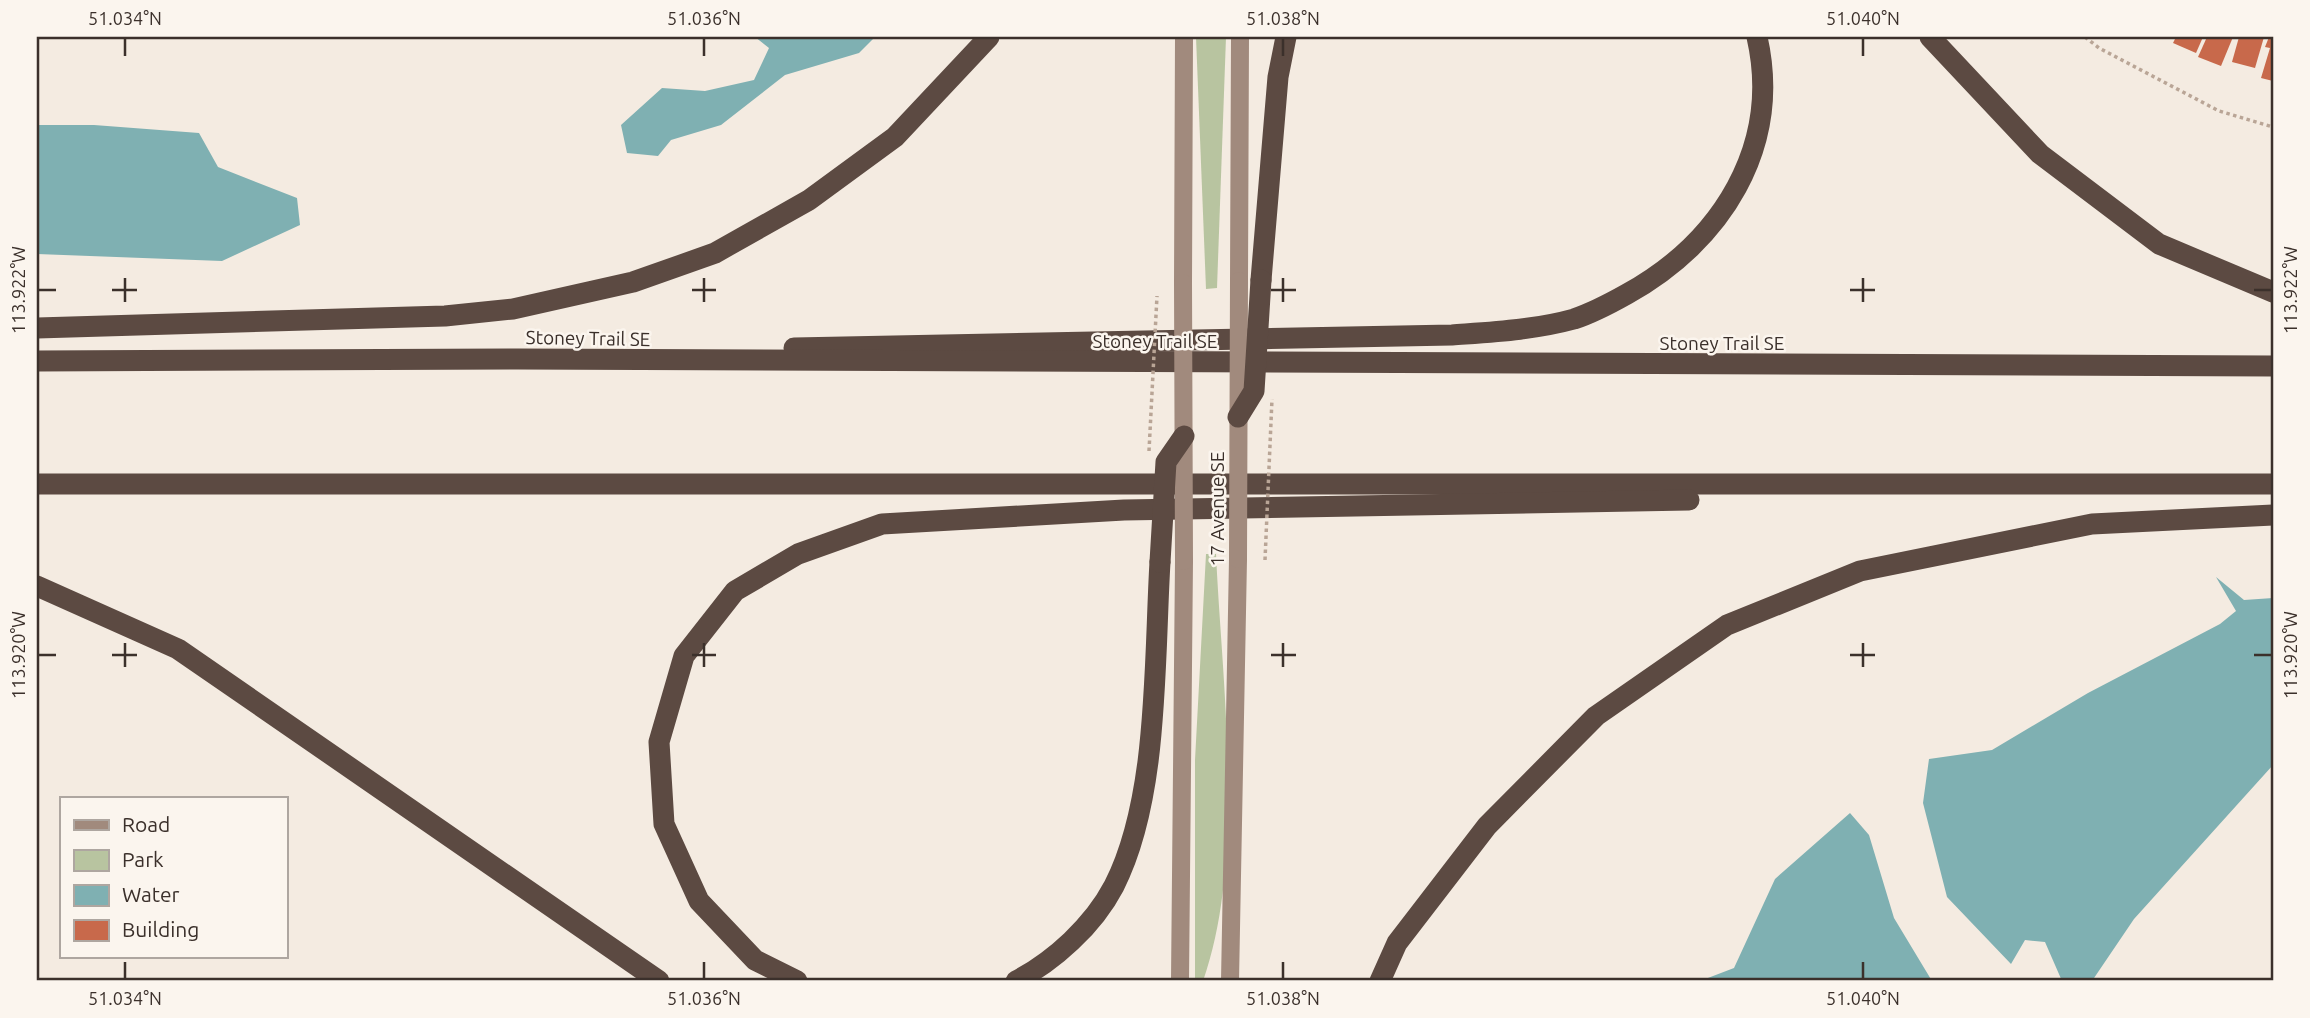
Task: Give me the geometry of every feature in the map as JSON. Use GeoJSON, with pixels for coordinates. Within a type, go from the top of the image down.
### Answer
{"type":"FeatureCollection","features":[{"type":"Feature","properties":{"kind":"highway"},"geometry":{"type":"LineString","coordinates":[[37,328],[446,316],[513,310],[633,282],[715,253],[809,200],[895,137],[989,37]]}},
{"type":"Feature","properties":{"kind":"highway"},"geometry":{"type":"LineString","coordinates":[[1238,417],[1254,391],[1278,77],[1286,37]]}},
{"type":"Feature","properties":{"kind":"highway"},"geometry":{"type":"LineString","coordinates":[[700,362],[729,350],[1452,335],[1502,331],[1575,318],[1612,302],[1679,261],[1708,232],[1731,199],[1749,164],[1758,125],[1762,86],[1757,37]]}},
{"type":"Feature","properties":{"kind":"highway"},"geometry":{"type":"LineString","coordinates":[[1930,37],[2040,154],[2159,244],[2273,292]]}},
{"type":"Feature","properties":{"kind":"highway","name":"Stoney Trail SE"},"geometry":{"type":"LineString","coordinates":[[37,361],[518,359],[700,362],[2273,366]]}},
{"type":"Feature","properties":{"kind":"highway"},"geometry":{"type":"LineString","coordinates":[[1016,981],[1041,968],[1078,934],[1113,887],[1132,836],[1149,743],[1166,462],[1184,436]]}},
{"type":"Feature","properties":{"kind":"highway"},"geometry":{"type":"LineString","coordinates":[[37,484],[2273,484]]}},
{"type":"Feature","properties":{"kind":"highway"},"geometry":{"type":"LineString","coordinates":[[797,981],[755,960],[699,901],[664,824],[659,742],[684,656],[735,591],[798,554],[882,524],[1124,510],[1709,500],[1755,486]]}},
{"type":"Feature","properties":{"kind":"highway"},"geometry":{"type":"LineString","coordinates":[[1380,981],[1397,943],[1487,826],[1597,716],[1727,625],[1874,568],[2092,524],[2273,514]]}},
{"type":"Feature","properties":{"kind":"highway"},"geometry":{"type":"LineString","coordinates":[[37,586],[178,649],[659,981]]}},
{"type":"Feature","properties":{"kind":"main road","name":"17 Avenue SE"},"geometry":{"type":"LineString","coordinates":[[1180,981],[1184,561],[1184,37]]}},
{"type":"Feature","properties":{"kind":"main road","name":"17 Avenue SE"},"geometry":{"type":"LineString","coordinates":[[1230,981],[1238,559],[1240,37]]}},
{"type":"Feature","properties":{"kind":"path"},"geometry":{"type":"LineString","coordinates":[[2085,37],[2099,48],[2219,111],[2273,127]]}},
{"type":"Feature","properties":{"kind":"path"},"geometry":{"type":"LineString","coordinates":[[1149,463],[1157,296]]}},
{"type":"Feature","properties":{"kind":"path"},"geometry":{"type":"LineString","coordinates":[[1265,560],[1273,393]]}},
{"type":"Feature","properties":{"kind":"green space"},"geometry":{"type":"Polygon","coordinates":[[[1196,37],[1226,37],[1217,288],[1206,289],[1196,37]]]}},
{"type":"Feature","properties":{"kind":"green space"},"geometry":{"type":"Polygon","coordinates":[[[1206,554],[1216,554],[1226,714],[1228,827],[1216,933],[1203,981],[1195,981],[1195,760],[1206,554]]]}},
{"type":"Feature","properties":{"kind":"water"},"geometry":{"type":"Polygon","coordinates":[[[755,37],[875,37],[859,53],[785,75],[721,125],[671,140],[658,156],[627,153],[621,125],[662,88],[705,91],[754,80],[769,48],[755,37]]]}},
{"type":"Feature","properties":{"kind":"water"},"geometry":{"type":"Polygon","coordinates":[[[37,125],[94,125],[199,133],[218,167],[297,198],[300,225],[222,261],[37,254],[37,125]]]}},
{"type":"Feature","properties":{"kind":"water"},"geometry":{"type":"Polygon","coordinates":[[[2216,577],[2244,600],[2273,598],[2273,765],[2134,919],[2092,981],[2062,981],[2045,942],[2025,940],[2011,964],[1947,897],[1923,803],[1929,759],[1992,750],[2088,693],[2220,624],[2236,611],[2216,577]]]}},
{"type":"Feature","properties":{"kind":"water"},"geometry":{"type":"Polygon","coordinates":[[[1850,813],[1869,835],[1894,918],[1932,981],[1700,981],[1734,968],[1775,879],[1850,813]]]}},
{"type":"Feature","properties":{"kind":"building"},"geometry":{"type":"Polygon","coordinates":[[[2176,37],[2203,37],[2196,53],[2173,43],[2176,37]]]}},
{"type":"Feature","properties":{"kind":"building"},"geometry":{"type":"Polygon","coordinates":[[[2207,37],[2233,37],[2221,66],[2198,57],[2207,37]]]}},
{"type":"Feature","properties":{"kind":"building"},"geometry":{"type":"Polygon","coordinates":[[[2239,37],[2264,37],[2255,68],[2232,62],[2239,37]]]}},
{"type":"Feature","properties":{"kind":"building"},"geometry":{"type":"Polygon","coordinates":[[[2269,37],[2273,37],[2273,81],[2261,78],[2270,48],[2265,47],[2269,37]]]}}]}
